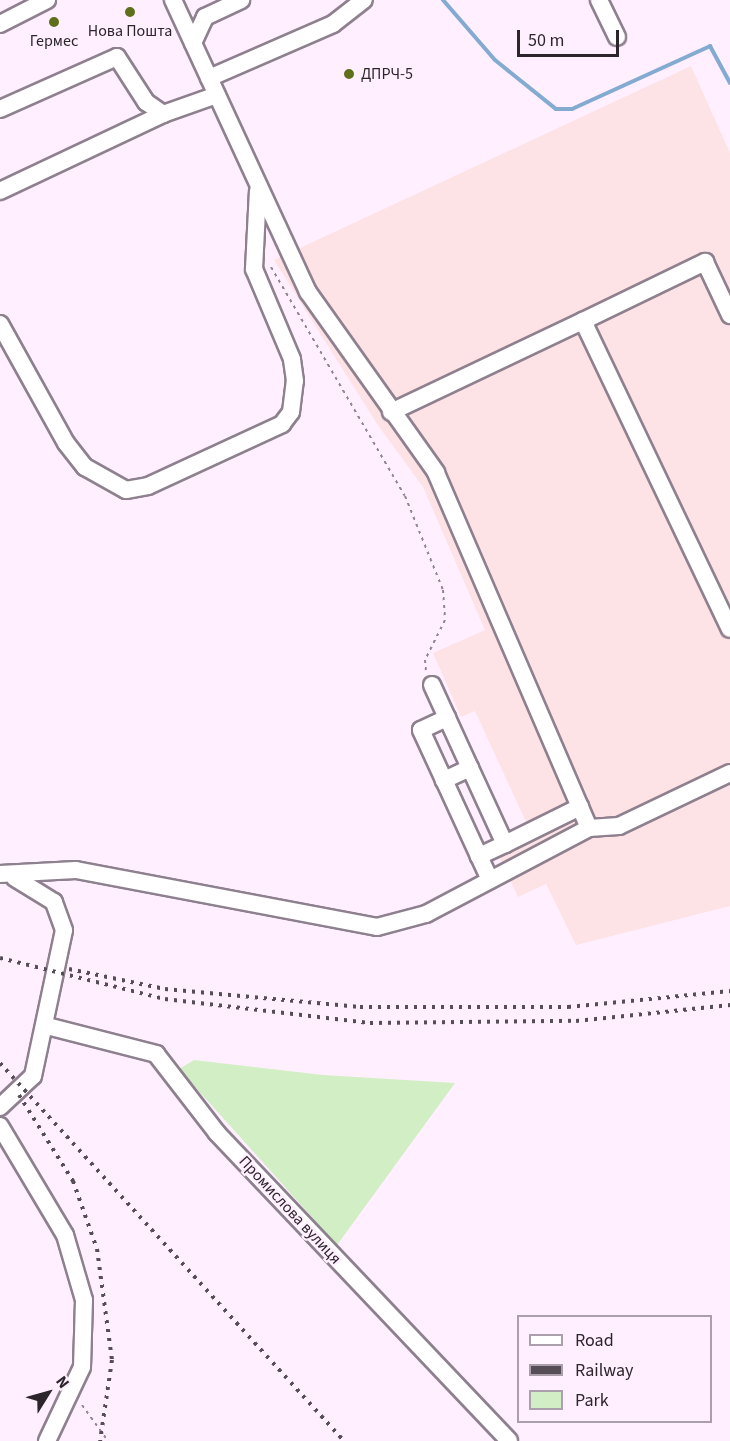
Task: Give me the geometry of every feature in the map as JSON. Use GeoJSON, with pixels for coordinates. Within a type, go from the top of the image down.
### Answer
{"type":"FeatureCollection","features":[{"type":"Feature","properties":{"kind":"street"},"geometry":{"type":"LineString","coordinates":[[0,24],[47,0]]}},
{"type":"Feature","properties":{"kind":"street"},"geometry":{"type":"LineString","coordinates":[[193,43],[205,17],[241,0]]}},
{"type":"Feature","properties":{"kind":"street"},"geometry":{"type":"LineString","coordinates":[[209,78],[333,24],[364,0]]}},
{"type":"Feature","properties":{"kind":"street"},"geometry":{"type":"LineString","coordinates":[[599,0],[617,37]]}},
{"type":"Feature","properties":{"kind":"street"},"geometry":{"type":"LineString","coordinates":[[175,3],[205,17]]}},
{"type":"Feature","properties":{"kind":"street"},"geometry":{"type":"LineString","coordinates":[[175,3],[289,253],[326,320],[436,472],[589,828]]}},
{"type":"Feature","properties":{"kind":"street"},"geometry":{"type":"LineString","coordinates":[[0,109],[117,57],[146,102],[163,114]]}},
{"type":"Feature","properties":{"kind":"street"},"geometry":{"type":"LineString","coordinates":[[0,191],[163,114],[217,95]]}},
{"type":"Feature","properties":{"kind":"street"},"geometry":{"type":"LineString","coordinates":[[0,324],[66,443],[85,467],[126,490],[148,486],[282,424],[291,412],[295,381],[292,359],[254,269],[259,185]]}},
{"type":"Feature","properties":{"kind":"street"},"geometry":{"type":"LineString","coordinates":[[391,412],[705,262],[730,315]]}},
{"type":"Feature","properties":{"kind":"street"},"geometry":{"type":"LineString","coordinates":[[583,321],[730,629]]}},
{"type":"Feature","properties":{"kind":"street"},"geometry":{"type":"LineString","coordinates":[[432,685],[505,844]]}},
{"type":"Feature","properties":{"kind":"street"},"geometry":{"type":"LineString","coordinates":[[447,718],[421,730],[490,880]]}},
{"type":"Feature","properties":{"kind":"street"},"geometry":{"type":"LineString","coordinates":[[444,780],[470,768]]}},
{"type":"Feature","properties":{"kind":"street"},"geometry":{"type":"LineString","coordinates":[[8,876],[76,870],[377,927],[426,914],[589,828],[619,826],[730,773]]}},
{"type":"Feature","properties":{"kind":"street"},"geometry":{"type":"LineString","coordinates":[[479,856],[580,807]]}},
{"type":"Feature","properties":{"kind":"street"},"geometry":{"type":"LineString","coordinates":[[0,1107],[33,1076],[47,1026],[64,921],[54,902],[8,876]]}},
{"type":"Feature","properties":{"kind":"street","name":"Промислова вулиця"},"geometry":{"type":"LineString","coordinates":[[47,1026],[156,1054],[217,1133],[508,1441]]}},
{"type":"Feature","properties":{"kind":"street"},"geometry":{"type":"LineString","coordinates":[[0,1126],[65,1234],[77,1265],[85,1328],[82,1366],[47,1441]]}},
{"type":"Feature","properties":{"kind":"path"},"geometry":{"type":"LineString","coordinates":[[269,264],[405,496],[443,590],[445,620],[425,660],[432,685]]}},
{"type":"Feature","properties":{"kind":"path"},"geometry":{"type":"LineString","coordinates":[[71,1390],[108,1441]]}},
{"type":"Feature","properties":{"kind":"shaded area"},"geometry":{"type":"Polygon","coordinates":[[[691,66],[730,153],[730,906],[576,945],[546,884],[518,897],[498,854],[532,835],[475,711],[461,717],[433,653],[485,630],[423,487],[377,424],[274,260],[691,66]]]}},
{"type":"Feature","properties":{"kind":"green space"},"geometry":{"type":"Polygon","coordinates":[[[194,1060],[323,1075],[455,1083],[337,1245],[179,1069],[194,1060]]]}},
{"type":"Feature","properties":{"kind":"waterway"},"geometry":{"type":"LineString","coordinates":[[443,0],[495,60],[556,109],[572,109],[710,46],[730,83]]}},
{"type":"Feature","properties":{"kind":"railway"},"geometry":{"type":"LineString","coordinates":[[0,958],[165,999],[370,1023],[576,1021],[730,1005]]}},
{"type":"Feature","properties":{"kind":"railway"},"geometry":{"type":"LineString","coordinates":[[69,969],[165,989],[360,1007],[568,1007],[730,991]]}},
{"type":"Feature","properties":{"kind":"railway"},"geometry":{"type":"LineString","coordinates":[[0,1063],[344,1441]]}},
{"type":"Feature","properties":{"kind":"railway"},"geometry":{"type":"LineString","coordinates":[[19,1095],[73,1181],[97,1249],[112,1360],[100,1441]]}},
{"type":"Feature","properties":{"kind":"place","name":"Нова Пошта"},"geometry":{"type":"Point","coordinates":[130,12]}},
{"type":"Feature","properties":{"kind":"place","name":"Гермес"},"geometry":{"type":"Point","coordinates":[54,22]}},
{"type":"Feature","properties":{"kind":"place","name":"ДПРЧ-5"},"geometry":{"type":"Point","coordinates":[349,74]}}]}
